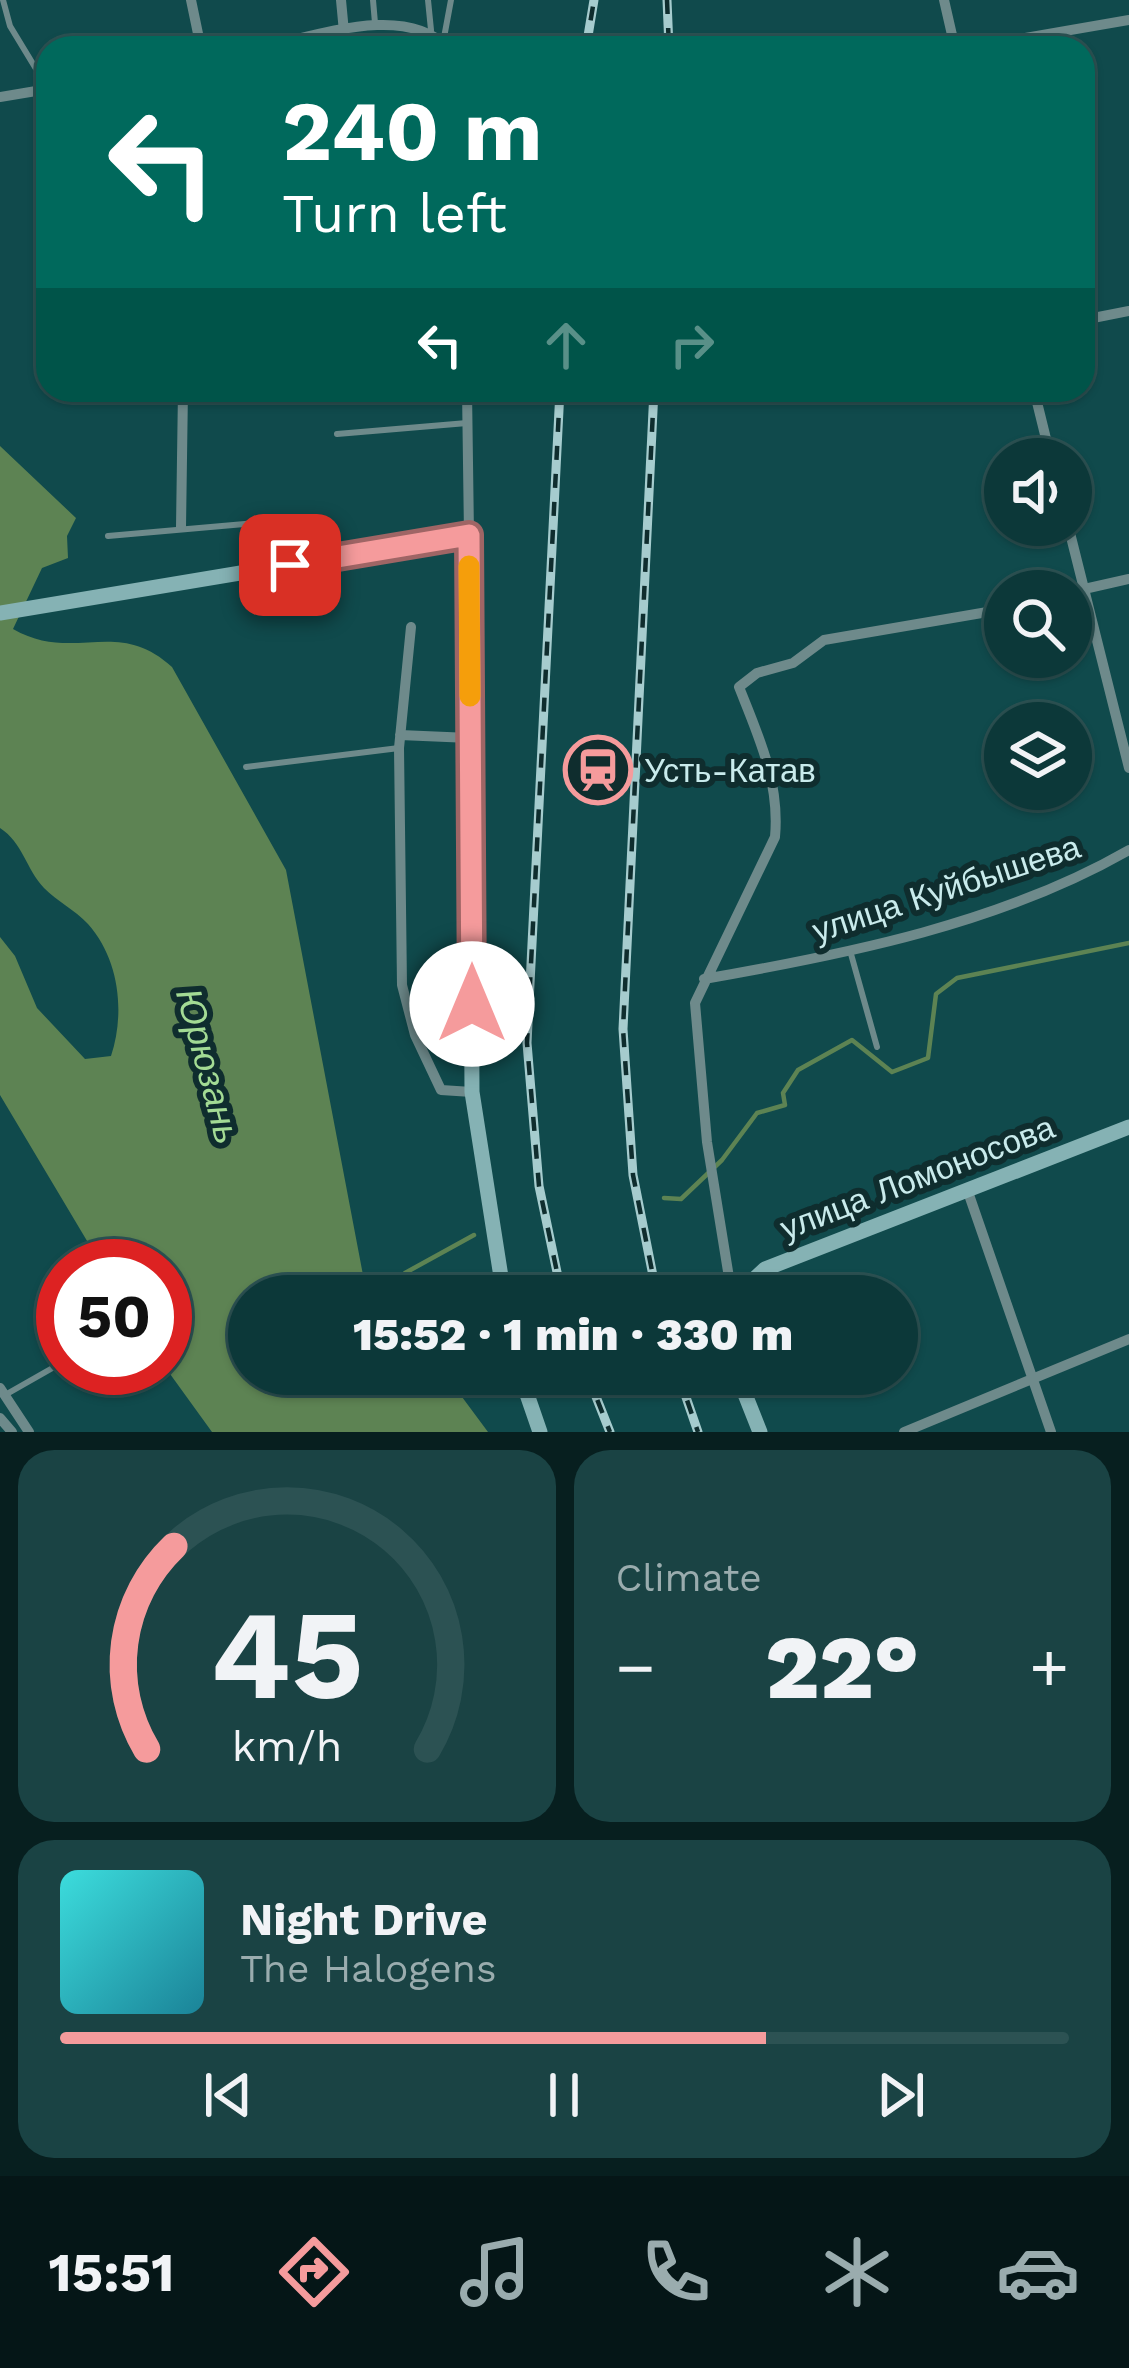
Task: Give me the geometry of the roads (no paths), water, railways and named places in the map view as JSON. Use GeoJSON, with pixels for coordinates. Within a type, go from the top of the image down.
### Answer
{"type":"FeatureCollection","features":[{"type":"Feature","properties":{"kind":"main road"},"geometry":{"type":"LineString","coordinates":[[0,613],[469,535],[472,1092],[501,1275]]}},
{"type":"Feature","properties":{"kind":"main road","name":"улица Ломоносова"},"geometry":{"type":"LineString","coordinates":[[758,1275],[1129,1127]]}},
{"type":"Feature","properties":{"kind":"main road"},"geometry":{"type":"LineString","coordinates":[[527,1395],[540,1432]]}},
{"type":"Feature","properties":{"kind":"main road"},"geometry":{"type":"LineString","coordinates":[[745,1395],[760,1432]]}},
{"type":"Feature","properties":{"kind":"street"},"geometry":{"type":"LineString","coordinates":[[191,0],[198,36]]}},
{"type":"Feature","properties":{"kind":"street"},"geometry":{"type":"LineString","coordinates":[[340,0],[344,32]]}},
{"type":"Feature","properties":{"kind":"street"},"geometry":{"type":"LineString","coordinates":[[944,0],[952,36]]}},
{"type":"Feature","properties":{"kind":"street"},"geometry":{"type":"LineString","coordinates":[[1036,36],[1129,20]]}},
{"type":"Feature","properties":{"kind":"street"},"geometry":{"type":"LineString","coordinates":[[323,36],[396,24],[431,30],[437,36]]}},
{"type":"Feature","properties":{"kind":"street"},"geometry":{"type":"LineString","coordinates":[[0,97],[36,90]]}},
{"type":"Feature","properties":{"kind":"street"},"geometry":{"type":"LineString","coordinates":[[1095,318],[1129,311]]}},
{"type":"Feature","properties":{"kind":"street"},"geometry":{"type":"LineString","coordinates":[[181,527],[183,402]]}},
{"type":"Feature","properties":{"kind":"street"},"geometry":{"type":"LineString","coordinates":[[467,402],[469,535]]}},
{"type":"Feature","properties":{"kind":"street"},"geometry":{"type":"LineString","coordinates":[[1037,402],[1046,438]]}},
{"type":"Feature","properties":{"kind":"street"},"geometry":{"type":"LineString","coordinates":[[1092,588],[1129,579]]}},
{"type":"Feature","properties":{"kind":"street"},"geometry":{"type":"LineString","coordinates":[[730,1275],[707,1142],[695,1003],[776,837],[773,781],[739,687],[757,673],[793,663],[824,640],[984,613]]}},
{"type":"Feature","properties":{"kind":"street"},"geometry":{"type":"LineString","coordinates":[[411,627],[400,741],[402,985],[415,1035],[441,1090],[472,1092]]}},
{"type":"Feature","properties":{"kind":"street"},"geometry":{"type":"LineString","coordinates":[[1092,642],[1129,768]]}},
{"type":"Feature","properties":{"kind":"street"},"geometry":{"type":"LineString","coordinates":[[400,741],[470,738]]}},
{"type":"Feature","properties":{"kind":"street","name":"улица Куйбышева"},"geometry":{"type":"LineString","coordinates":[[704,979],[851,954],[1081,878],[1129,850]]}},
{"type":"Feature","properties":{"kind":"street"},"geometry":{"type":"LineString","coordinates":[[967,1189],[1052,1432]]}},
{"type":"Feature","properties":{"kind":"street"},"geometry":{"type":"LineString","coordinates":[[904,1432],[1129,1339]]}},
{"type":"Feature","properties":{"kind":"street"},"geometry":{"type":"LineString","coordinates":[[2,1391],[29,1432]]}},
{"type":"Feature","properties":{"kind":"street"},"geometry":{"type":"LineString","coordinates":[[0,1418],[12,1432]]}},
{"type":"Feature","properties":{"kind":"lane"},"geometry":{"type":"LineString","coordinates":[[4,0],[10,26],[36,68]]}},
{"type":"Feature","properties":{"kind":"lane"},"geometry":{"type":"LineString","coordinates":[[373,0],[375,27]]}},
{"type":"Feature","properties":{"kind":"lane"},"geometry":{"type":"LineString","coordinates":[[428,0],[431,30]]}},
{"type":"Feature","properties":{"kind":"lane"},"geometry":{"type":"LineString","coordinates":[[447,36],[451,0]]}},
{"type":"Feature","properties":{"kind":"lane"},"geometry":{"type":"LineString","coordinates":[[337,434],[467,423]]}},
{"type":"Feature","properties":{"kind":"lane"},"geometry":{"type":"LineString","coordinates":[[108,536],[302,519]]}},
{"type":"Feature","properties":{"kind":"lane"},"geometry":{"type":"LineString","coordinates":[[245,767],[400,741]]}},
{"type":"Feature","properties":{"kind":"lane"},"geometry":{"type":"LineString","coordinates":[[851,954],[877,1047]]}},
{"type":"Feature","properties":{"kind":"lane"},"geometry":{"type":"LineString","coordinates":[[2,1391],[36,1375]]}},
{"type":"Feature","properties":{"kind":"water","name":"Юрюзань"},"geometry":{"type":"Polygon","coordinates":[[[0,446],[76,518],[67,536],[68,558],[42,568],[13,629],[56,643],[133,644],[172,667],[286,870],[363,1275],[228,1275],[228,1395],[461,1395],[488,1432],[212,1432],[185,1395],[192,1395],[192,1239],[86,1239],[0,1095],[0,937],[15,956],[37,1008],[85,1059],[111,1056],[118,1005],[113,971],[99,938],[44,888],[14,841],[0,828],[0,446]]]}},
{"type":"Feature","properties":{"kind":"waterway"},"geometry":{"type":"LineString","coordinates":[[664,1198],[681,1199],[722,1160],[757,1113],[785,1105],[783,1093],[798,1070],[852,1040],[892,1072],[928,1058],[936,994],[957,978],[1129,943]]}},
{"type":"Feature","properties":{"kind":"waterway"},"geometry":{"type":"LineString","coordinates":[[403,1275],[474,1235]]}},
{"type":"Feature","properties":{"kind":"railway"},"geometry":{"type":"LineString","coordinates":[[588,36],[594,0]]}},
{"type":"Feature","properties":{"kind":"railway"},"geometry":{"type":"LineString","coordinates":[[667,0],[668,36]]}},
{"type":"Feature","properties":{"kind":"railway"},"geometry":{"type":"LineString","coordinates":[[558,1275],[539,1186],[527,1043],[559,402]]}},
{"type":"Feature","properties":{"kind":"railway"},"geometry":{"type":"LineString","coordinates":[[653,402],[623,1029],[633,1175],[653,1275]]}},
{"type":"Feature","properties":{"kind":"railway"},"geometry":{"type":"LineString","coordinates":[[595,1395],[610,1432]]}},
{"type":"Feature","properties":{"kind":"railway"},"geometry":{"type":"LineString","coordinates":[[685,1395],[698,1432]]}},
{"type":"Feature","properties":{"kind":"place","name":"Усть-Катав"},"geometry":{"type":"Point","coordinates":[598,770]}}]}
